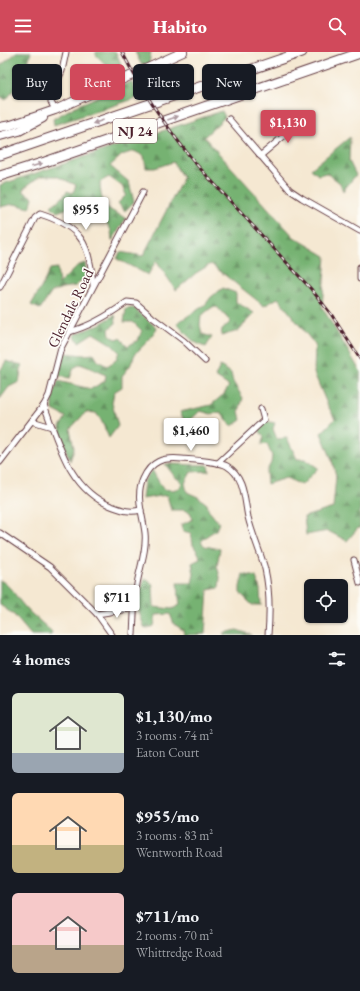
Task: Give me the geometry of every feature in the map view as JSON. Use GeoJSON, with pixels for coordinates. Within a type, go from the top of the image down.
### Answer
{"type":"FeatureCollection","features":[{"type":"Feature","properties":{"kind":"highway"},"geometry":{"type":"LineString","coordinates":[[201,87],[288,52]]}},
{"type":"Feature","properties":{"kind":"highway","name":"NJ 24"},"geometry":{"type":"LineString","coordinates":[[0,155],[302,52]]}},
{"type":"Feature","properties":{"kind":"highway","name":"NJ 24"},"geometry":{"type":"LineString","coordinates":[[0,176],[360,53]]}},
{"type":"Feature","properties":{"kind":"main road"},"geometry":{"type":"LineString","coordinates":[[0,127],[11,125],[55,110],[183,52]]}},
{"type":"Feature","properties":{"kind":"main road"},"geometry":{"type":"LineString","coordinates":[[0,136],[19,131],[30,126],[55,110]]}},
{"type":"Feature","properties":{"kind":"street"},"geometry":{"type":"LineString","coordinates":[[55,110],[50,98],[62,71],[66,52]]}},
{"type":"Feature","properties":{"kind":"street"},"geometry":{"type":"LineString","coordinates":[[229,119],[280,180],[296,195],[360,231]]}},
{"type":"Feature","properties":{"kind":"street"},"geometry":{"type":"LineString","coordinates":[[260,156],[297,125],[302,122],[310,121]]}},
{"type":"Feature","properties":{"kind":"street","name":"Glendale Road"},"geometry":{"type":"LineString","coordinates":[[0,462],[44,405],[49,395],[61,348],[143,192]]}},
{"type":"Feature","properties":{"kind":"street"},"geometry":{"type":"LineString","coordinates":[[0,287],[37,216],[40,214],[64,224],[75,232],[84,242],[90,259],[93,286]]}},
{"type":"Feature","properties":{"kind":"street"},"geometry":{"type":"LineString","coordinates":[[360,267],[360,280]]}},
{"type":"Feature","properties":{"kind":"street"},"geometry":{"type":"LineString","coordinates":[[69,332],[84,328],[114,312],[127,302],[136,303],[196,351],[205,361]]}},
{"type":"Feature","properties":{"kind":"street"},"geometry":{"type":"LineString","coordinates":[[44,405],[64,459],[72,475],[83,488],[98,500],[109,505],[132,512],[140,510]]}},
{"type":"Feature","properties":{"kind":"street"},"geometry":{"type":"LineString","coordinates":[[218,462],[264,420],[261,409]]}},
{"type":"Feature","properties":{"kind":"street"},"geometry":{"type":"LineString","coordinates":[[32,421],[52,427]]}},
{"type":"Feature","properties":{"kind":"street"},"geometry":{"type":"LineString","coordinates":[[133,635],[137,585],[146,541],[140,510],[139,496],[141,484],[147,472],[157,462],[169,458],[218,462],[227,466],[237,474],[244,487],[248,518],[267,580],[270,610],[268,635]]}},
{"type":"Feature","properties":{"kind":"street"},"geometry":{"type":"LineString","coordinates":[[0,533],[50,567],[97,614],[112,635]]}},
{"type":"Feature","properties":{"kind":"street"},"geometry":{"type":"LineString","coordinates":[[354,560],[360,583]]}},
{"type":"Feature","properties":{"kind":"street"},"geometry":{"type":"LineString","coordinates":[[97,614],[135,608]]}},
{"type":"Feature","properties":{"kind":"green space"},"geometry":{"type":"Polygon","coordinates":[[[16,52],[31,52],[28,62],[24,64],[12,64],[12,92],[6,100],[0,96],[0,66],[16,52]]]}},
{"type":"Feature","properties":{"kind":"green space"},"geometry":{"type":"Polygon","coordinates":[[[96,52],[116,52],[121,64],[105,64],[96,55],[96,52]]]}},
{"type":"Feature","properties":{"kind":"green space"},"geometry":{"type":"Polygon","coordinates":[[[135,52],[151,52],[149,64],[141,64],[135,52]]]}},
{"type":"Feature","properties":{"kind":"green space"},"geometry":{"type":"Polygon","coordinates":[[[131,82],[133,85],[133,99],[54,125],[53,119],[90,100],[125,100],[125,85],[131,82]]]}},
{"type":"Feature","properties":{"kind":"green space"},"geometry":{"type":"Polygon","coordinates":[[[222,111],[225,117],[204,137],[294,237],[326,256],[322,307],[360,371],[360,528],[358,528],[347,541],[328,531],[306,535],[304,517],[333,508],[336,476],[332,460],[321,433],[335,419],[314,373],[315,345],[278,298],[264,306],[211,264],[196,273],[176,290],[156,261],[148,275],[117,259],[120,252],[143,256],[183,178],[173,162],[155,168],[146,168],[144,156],[134,151],[122,155],[110,166],[129,182],[134,202],[125,211],[118,203],[126,195],[122,186],[109,177],[100,182],[103,201],[113,212],[126,218],[112,241],[111,230],[98,210],[87,198],[71,207],[57,212],[51,206],[62,198],[67,191],[73,193],[76,185],[56,176],[40,176],[24,188],[24,192],[33,197],[30,208],[14,204],[0,207],[0,185],[222,111]]]}},
{"type":"Feature","properties":{"kind":"green space"},"geometry":{"type":"Polygon","coordinates":[[[350,137],[349,161],[356,175],[343,191],[340,183],[327,173],[318,175],[311,169],[350,137]]]}},
{"type":"Feature","properties":{"kind":"green space"},"geometry":{"type":"Polygon","coordinates":[[[85,263],[87,275],[76,286],[62,288],[52,292],[40,309],[31,305],[50,269],[57,268],[59,284],[77,266],[85,263]]]}},
{"type":"Feature","properties":{"kind":"green space"},"geometry":{"type":"Polygon","coordinates":[[[223,288],[236,293],[236,302],[254,313],[238,331],[221,336],[222,329],[231,322],[217,307],[211,308],[201,316],[200,325],[202,334],[212,337],[206,347],[197,344],[177,323],[205,305],[211,297],[223,288]]]}},
{"type":"Feature","properties":{"kind":"green space"},"geometry":{"type":"Polygon","coordinates":[[[134,308],[157,328],[149,340],[135,354],[130,366],[122,376],[122,387],[114,392],[112,403],[118,426],[109,438],[101,420],[96,413],[86,412],[70,429],[74,448],[70,461],[61,436],[60,427],[66,417],[53,410],[53,397],[58,381],[91,389],[105,381],[106,375],[80,364],[74,368],[70,378],[57,376],[64,353],[84,355],[94,354],[98,361],[107,366],[115,361],[119,352],[111,344],[93,333],[79,342],[74,335],[100,324],[115,315],[116,323],[109,329],[110,335],[116,339],[120,338],[128,346],[138,340],[142,331],[133,322],[124,322],[126,309],[134,308]]]}},
{"type":"Feature","properties":{"kind":"green space"},"geometry":{"type":"Polygon","coordinates":[[[6,361],[22,365],[19,382],[9,387],[0,399],[0,371],[6,361]]]}},
{"type":"Feature","properties":{"kind":"green space"},"geometry":{"type":"Polygon","coordinates":[[[220,366],[231,373],[233,382],[243,398],[239,411],[241,420],[232,426],[221,412],[211,414],[200,411],[186,424],[180,412],[211,405],[224,394],[229,386],[215,377],[220,366]]]}},
{"type":"Feature","properties":{"kind":"green space"},"geometry":{"type":"Polygon","coordinates":[[[265,421],[275,423],[273,429],[277,439],[287,438],[297,459],[305,459],[318,468],[302,485],[286,478],[267,484],[266,472],[271,463],[272,456],[267,444],[261,445],[264,437],[258,429],[265,421]]]}},
{"type":"Feature","properties":{"kind":"green space"},"geometry":{"type":"Polygon","coordinates":[[[165,464],[208,465],[209,471],[191,472],[185,483],[187,492],[198,497],[207,504],[209,511],[219,523],[216,530],[201,542],[205,546],[220,549],[217,566],[220,577],[219,588],[208,590],[205,634],[184,635],[183,630],[174,624],[170,614],[156,615],[154,626],[145,629],[137,603],[145,578],[153,585],[154,607],[172,609],[180,605],[177,583],[192,583],[194,574],[192,563],[200,559],[199,554],[193,545],[191,533],[183,531],[181,525],[193,519],[190,512],[183,510],[171,510],[167,495],[142,499],[144,481],[152,470],[163,489],[172,490],[180,488],[182,482],[175,477],[165,464]]]}},
{"type":"Feature","properties":{"kind":"green space"},"geometry":{"type":"Polygon","coordinates":[[[243,574],[256,577],[260,589],[261,605],[252,605],[240,593],[243,574]]]}},
{"type":"Feature","properties":{"kind":"green space"},"geometry":{"type":"Polygon","coordinates":[[[0,580],[10,588],[27,610],[49,629],[52,633],[51,635],[31,635],[14,615],[0,605],[0,580]]]}},
{"type":"Feature","properties":{"kind":"green space"},"geometry":{"type":"Polygon","coordinates":[[[237,630],[252,635],[224,635],[224,633],[237,630]]]}},
{"type":"Feature","properties":{"kind":"railway"},"geometry":{"type":"LineString","coordinates":[[122,52],[147,97],[186,152],[311,289],[331,314],[360,359]]}}]}
